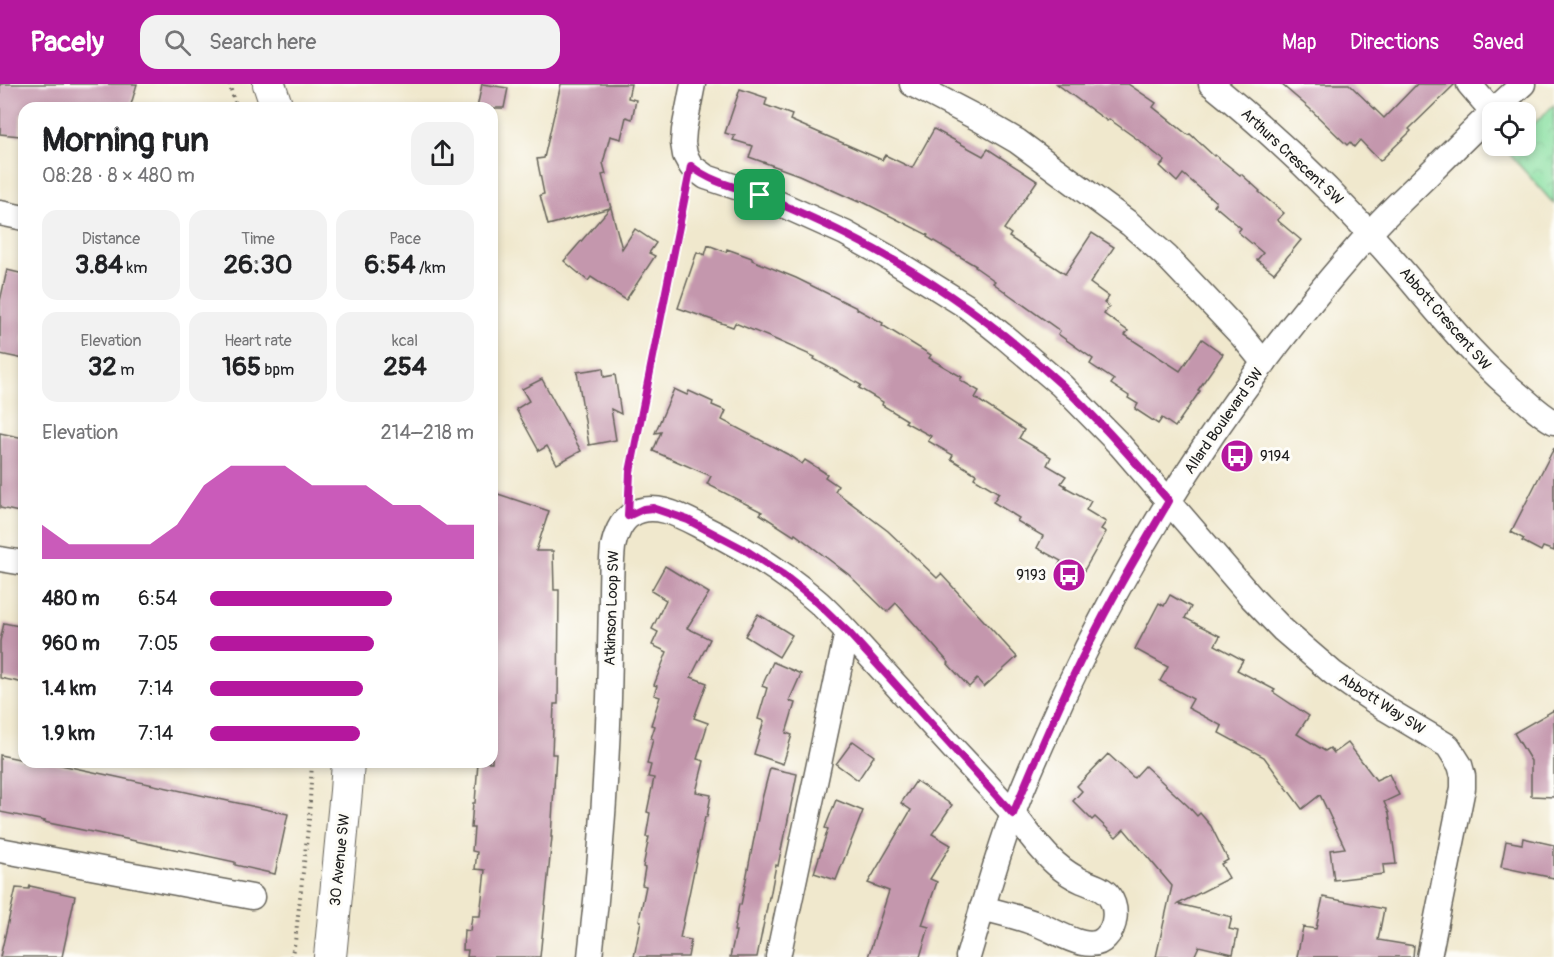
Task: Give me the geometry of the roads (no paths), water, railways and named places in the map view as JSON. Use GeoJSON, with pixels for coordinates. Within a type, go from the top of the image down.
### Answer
{"type":"FeatureCollection","features":[{"type":"Feature","properties":{"kind":"main road"},"geometry":{"type":"LineString","coordinates":[[269,84],[275,102]]}},
{"type":"Feature","properties":{"kind":"main road","name":"30 Avenue SW"},"geometry":{"type":"LineString","coordinates":[[330,957],[348,768]]}},
{"type":"Feature","properties":{"kind":"street"},"geometry":{"type":"LineString","coordinates":[[693,84],[683,143],[685,155],[691,166],[706,177],[760,195],[845,233],[966,306],[1034,360],[1061,385],[1120,445],[1169,501]]}},
{"type":"Feature","properties":{"kind":"street"},"geometry":{"type":"LineString","coordinates":[[912,84],[1017,141],[1130,224],[1212,304],[1264,363]]}},
{"type":"Feature","properties":{"kind":"street","name":"Arthurs Crescent SW"},"geometry":{"type":"LineString","coordinates":[[1210,84],[1291,152],[1370,233]]}},
{"type":"Feature","properties":{"kind":"street"},"geometry":{"type":"LineString","coordinates":[[1469,84],[1484,102]]}},
{"type":"Feature","properties":{"kind":"street","name":"Allard Boulevard SW"},"geometry":{"type":"LineString","coordinates":[[1502,102],[1523,84]]}},
{"type":"Feature","properties":{"kind":"street","name":"Allard Boulevard SW"},"geometry":{"type":"LineString","coordinates":[[968,957],[1013,814],[1048,731],[1085,650],[1133,561],[1169,501],[1264,363],[1313,301],[1370,233],[1482,121]]}},
{"type":"Feature","properties":{"kind":"street"},"geometry":{"type":"LineString","coordinates":[[0,213],[18,217]]}},
{"type":"Feature","properties":{"kind":"street","name":"Abbott Crescent SW"},"geometry":{"type":"LineString","coordinates":[[1370,233],[1474,355],[1515,393],[1554,422]]}},
{"type":"Feature","properties":{"kind":"street","name":"Abbott Way SW"},"geometry":{"type":"LineString","coordinates":[[1169,501],[1252,598],[1283,630],[1350,685],[1448,746],[1460,765],[1463,788],[1429,957]]}},
{"type":"Feature","properties":{"kind":"street","name":"Atkinson Loop SW"},"geometry":{"type":"LineString","coordinates":[[590,957],[596,906],[606,762],[613,550],[620,528],[628,516],[643,509],[653,508],[711,531],[782,574],[816,601],[848,632]]}},
{"type":"Feature","properties":{"kind":"street"},"geometry":{"type":"LineString","coordinates":[[0,559],[18,562]]}},
{"type":"Feature","properties":{"kind":"street"},"geometry":{"type":"LineString","coordinates":[[848,632],[1013,814],[1045,854],[1070,875],[1107,893],[1114,904],[1115,915],[1112,928],[1105,940],[1095,944],[1069,939],[1043,926],[982,908]]}},
{"type":"Feature","properties":{"kind":"street"},"geometry":{"type":"LineString","coordinates":[[778,957],[848,632]]}},
{"type":"Feature","properties":{"kind":"street"},"geometry":{"type":"LineString","coordinates":[[0,850],[252,897]]}},
{"type":"Feature","properties":{"kind":"place","name":"9194"},"geometry":{"type":"Point","coordinates":[1237,456]}},
{"type":"Feature","properties":{"kind":"place","name":"9193"},"geometry":{"type":"Point","coordinates":[1069,575]}}]}
